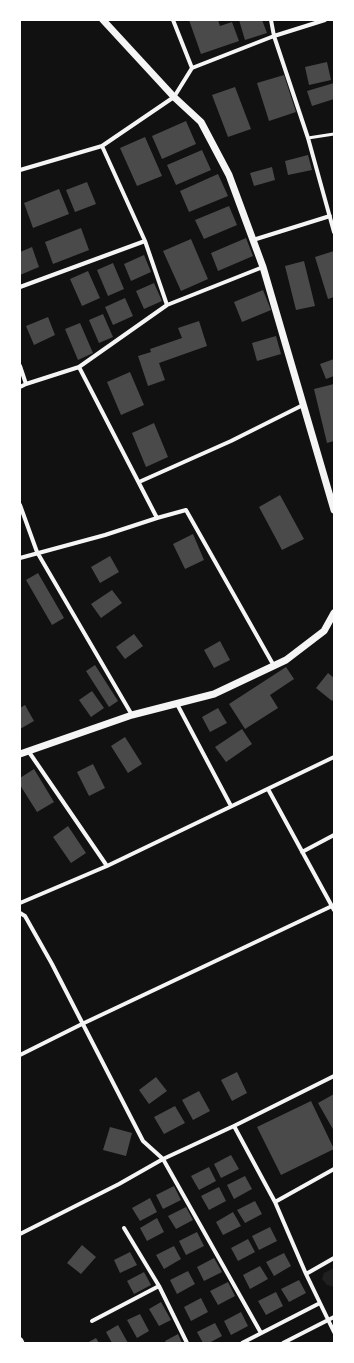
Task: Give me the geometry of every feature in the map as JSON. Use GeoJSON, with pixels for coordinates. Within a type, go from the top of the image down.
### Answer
{"type":"FeatureCollection","features":[{"type":"Feature","properties":{"kind":"street"},"geometry":{"type":"LineString","coordinates":[[103,20],[174,97],[201,122],[229,175],[262,267],[334,510]]}},
{"type":"Feature","properties":{"kind":"street"},"geometry":{"type":"LineString","coordinates":[[173,20],[192,68]]}},
{"type":"Feature","properties":{"kind":"street"},"geometry":{"type":"LineString","coordinates":[[271,20],[274,36],[308,138],[334,232]]}},
{"type":"Feature","properties":{"kind":"street"},"geometry":{"type":"LineString","coordinates":[[20,170],[102,146],[174,97],[192,68],[274,36],[325,20]]}},
{"type":"Feature","properties":{"kind":"street"},"geometry":{"type":"LineString","coordinates":[[102,146],[145,241],[167,305]]}},
{"type":"Feature","properties":{"kind":"street"},"geometry":{"type":"LineString","coordinates":[[253,240],[330,216]]}},
{"type":"Feature","properties":{"kind":"street"},"geometry":{"type":"LineString","coordinates":[[20,287],[145,241]]}},
{"type":"Feature","properties":{"kind":"street"},"geometry":{"type":"LineString","coordinates":[[20,387],[79,367],[167,305],[262,267]]}},
{"type":"Feature","properties":{"kind":"street"},"geometry":{"type":"LineString","coordinates":[[20,366],[26,384]]}},
{"type":"Feature","properties":{"kind":"street"},"geometry":{"type":"LineString","coordinates":[[79,367],[157,518]]}},
{"type":"Feature","properties":{"kind":"street"},"geometry":{"type":"LineString","coordinates":[[138,482],[231,441],[303,405]]}},
{"type":"Feature","properties":{"kind":"street"},"geometry":{"type":"LineString","coordinates":[[20,505],[37,552],[132,715]]}},
{"type":"Feature","properties":{"kind":"street"},"geometry":{"type":"LineString","coordinates":[[20,558],[37,552],[105,535],[186,510],[274,666]]}},
{"type":"Feature","properties":{"kind":"street"},"geometry":{"type":"LineString","coordinates":[[20,754],[132,715],[214,694],[286,660],[324,630],[334,614]]}},
{"type":"Feature","properties":{"kind":"street"},"geometry":{"type":"LineString","coordinates":[[326,627],[334,623]]}},
{"type":"Feature","properties":{"kind":"street"},"geometry":{"type":"LineString","coordinates":[[177,704],[231,806]]}},
{"type":"Feature","properties":{"kind":"street"},"geometry":{"type":"LineString","coordinates":[[29,752],[107,866]]}},
{"type":"Feature","properties":{"kind":"street"},"geometry":{"type":"LineString","coordinates":[[20,903],[107,866],[334,757]]}},
{"type":"Feature","properties":{"kind":"street"},"geometry":{"type":"LineString","coordinates":[[20,1055],[82,1024],[333,908],[268,789]]}},
{"type":"Feature","properties":{"kind":"street"},"geometry":{"type":"LineString","coordinates":[[302,852],[334,835]]}},
{"type":"Feature","properties":{"kind":"street"},"geometry":{"type":"LineString","coordinates":[[20,913],[25,916],[52,964],[143,1141],[163,1159],[260,1333]]}},
{"type":"Feature","properties":{"kind":"street"},"geometry":{"type":"LineString","coordinates":[[20,1234],[119,1184],[163,1159],[234,1126],[334,1076]]}},
{"type":"Feature","properties":{"kind":"street"},"geometry":{"type":"LineString","coordinates":[[234,1126],[275,1202],[306,1274],[334,1332]]}},
{"type":"Feature","properties":{"kind":"street"},"geometry":{"type":"LineString","coordinates":[[275,1202],[334,1169]]}},
{"type":"Feature","properties":{"kind":"street"},"geometry":{"type":"LineString","coordinates":[[124,1228],[159,1286],[187,1343]]}},
{"type":"Feature","properties":{"kind":"street"},"geometry":{"type":"LineString","coordinates":[[306,1274],[334,1258]]}},
{"type":"Feature","properties":{"kind":"street"},"geometry":{"type":"LineString","coordinates":[[92,1321],[159,1286]]}},
{"type":"Feature","properties":{"kind":"street"},"geometry":{"type":"LineString","coordinates":[[242,1343],[320,1303]]}},
{"type":"Feature","properties":{"kind":"street"},"geometry":{"type":"LineString","coordinates":[[283,1343],[334,1317]]}},
{"type":"Feature","properties":{"kind":"lane"},"geometry":{"type":"LineString","coordinates":[[308,138],[334,134]]}},
{"type":"Feature","properties":{"kind":"shaded area"},"geometry":{"type":"Polygon","coordinates":[[[334,1268],[334,1287],[327,1285],[322,1279],[324,1273],[334,1268]]]}},
{"type":"Feature","properties":{"kind":"building"},"geometry":{"type":"Polygon","coordinates":[[[189,20],[218,20],[220,26],[232,22],[239,41],[201,54],[189,20]]]}},
{"type":"Feature","properties":{"kind":"building"},"geometry":{"type":"Polygon","coordinates":[[[239,20],[262,20],[267,33],[245,40],[239,20]]]}},
{"type":"Feature","properties":{"kind":"building"},"geometry":{"type":"Polygon","coordinates":[[[327,62],[331,80],[309,85],[305,67],[327,62]]]}},
{"type":"Feature","properties":{"kind":"building"},"geometry":{"type":"Polygon","coordinates":[[[284,75],[296,112],[269,121],[257,83],[284,75]]]}},
{"type":"Feature","properties":{"kind":"building"},"geometry":{"type":"Polygon","coordinates":[[[334,83],[334,99],[312,106],[307,91],[334,83]]]}},
{"type":"Feature","properties":{"kind":"building"},"geometry":{"type":"Polygon","coordinates":[[[235,87],[251,129],[228,137],[212,95],[235,87]]]}},
{"type":"Feature","properties":{"kind":"building"},"geometry":{"type":"Polygon","coordinates":[[[186,121],[196,144],[162,159],[152,136],[186,121]]]}},
{"type":"Feature","properties":{"kind":"building"},"geometry":{"type":"Polygon","coordinates":[[[145,137],[162,176],[137,186],[120,148],[145,137]]]}},
{"type":"Feature","properties":{"kind":"building"},"geometry":{"type":"Polygon","coordinates":[[[202,150],[211,170],[176,185],[167,165],[202,150]]]}},
{"type":"Feature","properties":{"kind":"building"},"geometry":{"type":"Polygon","coordinates":[[[308,155],[312,170],[288,175],[285,161],[308,155]]]}},
{"type":"Feature","properties":{"kind":"building"},"geometry":{"type":"Polygon","coordinates":[[[272,167],[275,180],[254,186],[250,173],[272,167]]]}},
{"type":"Feature","properties":{"kind":"building"},"geometry":{"type":"Polygon","coordinates":[[[218,174],[228,196],[189,212],[180,191],[218,174]]]}},
{"type":"Feature","properties":{"kind":"building"},"geometry":{"type":"Polygon","coordinates":[[[87,182],[96,204],[75,212],[66,190],[87,182]]]}},
{"type":"Feature","properties":{"kind":"building"},"geometry":{"type":"Polygon","coordinates":[[[59,189],[69,214],[33,228],[24,203],[59,189]]]}},
{"type":"Feature","properties":{"kind":"building"},"geometry":{"type":"Polygon","coordinates":[[[229,206],[237,225],[204,239],[195,220],[229,206]]]}},
{"type":"Feature","properties":{"kind":"building"},"geometry":{"type":"Polygon","coordinates":[[[81,228],[89,250],[53,264],[45,242],[81,228]]]}},
{"type":"Feature","properties":{"kind":"building"},"geometry":{"type":"Polygon","coordinates":[[[246,238],[253,256],[218,271],[211,253],[246,238]]]}},
{"type":"Feature","properties":{"kind":"building"},"geometry":{"type":"Polygon","coordinates":[[[191,239],[208,279],[181,291],[163,251],[191,239]]]}},
{"type":"Feature","properties":{"kind":"building"},"geometry":{"type":"Polygon","coordinates":[[[32,247],[39,267],[20,275],[20,252],[32,247]]]}},
{"type":"Feature","properties":{"kind":"building"},"geometry":{"type":"Polygon","coordinates":[[[334,251],[334,297],[328,299],[315,257],[334,251]]]}},
{"type":"Feature","properties":{"kind":"building"},"geometry":{"type":"Polygon","coordinates":[[[144,255],[151,272],[131,281],[124,264],[144,255]]]}},
{"type":"Feature","properties":{"kind":"building"},"geometry":{"type":"Polygon","coordinates":[[[304,261],[315,306],[296,310],[285,266],[304,261]]]}},
{"type":"Feature","properties":{"kind":"building"},"geometry":{"type":"Polygon","coordinates":[[[113,263],[124,289],[108,296],[97,270],[113,263]]]}},
{"type":"Feature","properties":{"kind":"building"},"geometry":{"type":"Polygon","coordinates":[[[88,271],[100,298],[82,306],[70,279],[88,271]]]}},
{"type":"Feature","properties":{"kind":"building"},"geometry":{"type":"Polygon","coordinates":[[[154,283],[162,301],[144,309],[136,291],[154,283]]]}},
{"type":"Feature","properties":{"kind":"building"},"geometry":{"type":"Polygon","coordinates":[[[263,290],[271,310],[242,322],[234,302],[263,290]]]}},
{"type":"Feature","properties":{"kind":"building"},"geometry":{"type":"Polygon","coordinates":[[[125,298],[133,316],[113,325],[105,307],[125,298]]]}},
{"type":"Feature","properties":{"kind":"building"},"geometry":{"type":"Polygon","coordinates":[[[103,314],[113,337],[99,343],[89,320],[103,314]]]}},
{"type":"Feature","properties":{"kind":"building"},"geometry":{"type":"Polygon","coordinates":[[[48,317],[55,335],[34,345],[26,326],[48,317]]]}},
{"type":"Feature","properties":{"kind":"building"},"geometry":{"type":"Polygon","coordinates":[[[199,321],[207,346],[159,363],[165,380],[148,386],[138,356],[151,352],[150,349],[182,338],[178,328],[199,321]]]}},
{"type":"Feature","properties":{"kind":"building"},"geometry":{"type":"Polygon","coordinates":[[[80,323],[93,353],[78,360],[65,329],[80,323]]]}},
{"type":"Feature","properties":{"kind":"building"},"geometry":{"type":"Polygon","coordinates":[[[276,336],[281,354],[257,361],[252,343],[276,336]]]}},
{"type":"Feature","properties":{"kind":"building"},"geometry":{"type":"Polygon","coordinates":[[[334,359],[334,376],[326,379],[320,364],[334,359]]]}},
{"type":"Feature","properties":{"kind":"building"},"geometry":{"type":"Polygon","coordinates":[[[130,372],[144,405],[121,415],[107,382],[130,372]]]}},
{"type":"Feature","properties":{"kind":"building"},"geometry":{"type":"Polygon","coordinates":[[[334,384],[334,441],[327,443],[314,389],[334,384]]]}},
{"type":"Feature","properties":{"kind":"building"},"geometry":{"type":"Polygon","coordinates":[[[154,423],[168,457],[146,467],[132,433],[154,423]]]}},
{"type":"Feature","properties":{"kind":"building"},"geometry":{"type":"Polygon","coordinates":[[[280,495],[304,539],[282,550],[259,507],[280,495]]]}},
{"type":"Feature","properties":{"kind":"building"},"geometry":{"type":"Polygon","coordinates":[[[193,534],[204,560],[185,569],[173,544],[193,534]]]}},
{"type":"Feature","properties":{"kind":"building"},"geometry":{"type":"Polygon","coordinates":[[[110,556],[119,572],[100,583],[91,567],[110,556]]]}},
{"type":"Feature","properties":{"kind":"building"},"geometry":{"type":"Polygon","coordinates":[[[38,573],[64,618],[52,625],[26,580],[38,573]]]}},
{"type":"Feature","properties":{"kind":"building"},"geometry":{"type":"Polygon","coordinates":[[[112,590],[122,603],[101,618],[91,604],[112,590]]]}},
{"type":"Feature","properties":{"kind":"building"},"geometry":{"type":"Polygon","coordinates":[[[134,634],[143,646],[125,659],[116,647],[134,634]]]}},
{"type":"Feature","properties":{"kind":"building"},"geometry":{"type":"Polygon","coordinates":[[[220,641],[230,660],[214,668],[204,650],[220,641]]]}},
{"type":"Feature","properties":{"kind":"building"},"geometry":{"type":"Polygon","coordinates":[[[95,665],[118,701],[109,707],[86,671],[95,665]]]}},
{"type":"Feature","properties":{"kind":"building"},"geometry":{"type":"Polygon","coordinates":[[[286,667],[294,679],[270,695],[278,708],[245,729],[229,704],[286,667]]]}},
{"type":"Feature","properties":{"kind":"building"},"geometry":{"type":"Polygon","coordinates":[[[328,673],[334,678],[334,698],[332,701],[316,688],[328,673]]]}},
{"type":"Feature","properties":{"kind":"building"},"geometry":{"type":"Polygon","coordinates":[[[92,691],[104,708],[91,717],[79,700],[92,691]]]}},
{"type":"Feature","properties":{"kind":"building"},"geometry":{"type":"Polygon","coordinates":[[[25,705],[34,721],[20,729],[20,708],[25,705]]]}},
{"type":"Feature","properties":{"kind":"building"},"geometry":{"type":"Polygon","coordinates":[[[218,708],[227,723],[210,732],[202,717],[218,708]]]}},
{"type":"Feature","properties":{"kind":"building"},"geometry":{"type":"Polygon","coordinates":[[[242,729],[252,744],[226,762],[215,747],[242,729]]]}},
{"type":"Feature","properties":{"kind":"building"},"geometry":{"type":"Polygon","coordinates":[[[125,737],[142,764],[128,773],[111,746],[125,737]]]}},
{"type":"Feature","properties":{"kind":"building"},"geometry":{"type":"Polygon","coordinates":[[[93,764],[105,788],[89,796],[77,772],[93,764]]]}},
{"type":"Feature","properties":{"kind":"building"},"geometry":{"type":"Polygon","coordinates":[[[34,769],[54,802],[37,812],[20,785],[20,778],[34,769]]]}},
{"type":"Feature","properties":{"kind":"building"},"geometry":{"type":"Polygon","coordinates":[[[68,826],[86,853],[71,863],[53,837],[68,826]]]}},
{"type":"Feature","properties":{"kind":"building"},"geometry":{"type":"Polygon","coordinates":[[[237,1072],[247,1093],[232,1101],[221,1080],[237,1072]]]}},
{"type":"Feature","properties":{"kind":"building"},"geometry":{"type":"Polygon","coordinates":[[[156,1077],[167,1091],[149,1104],[139,1090],[156,1077]]]}},
{"type":"Feature","properties":{"kind":"building"},"geometry":{"type":"Polygon","coordinates":[[[199,1091],[210,1111],[193,1120],[182,1100],[199,1091]]]}},
{"type":"Feature","properties":{"kind":"building"},"geometry":{"type":"Polygon","coordinates":[[[334,1094],[334,1131],[318,1103],[334,1094]]]}},
{"type":"Feature","properties":{"kind":"building"},"geometry":{"type":"Polygon","coordinates":[[[311,1101],[334,1149],[281,1175],[257,1127],[311,1101]]]}},
{"type":"Feature","properties":{"kind":"building"},"geometry":{"type":"Polygon","coordinates":[[[175,1106],[185,1123],[164,1134],[154,1117],[175,1106]]]}},
{"type":"Feature","properties":{"kind":"building"},"geometry":{"type":"Polygon","coordinates":[[[110,1127],[132,1133],[126,1156],[103,1150],[110,1127]]]}},
{"type":"Feature","properties":{"kind":"building"},"geometry":{"type":"Polygon","coordinates":[[[231,1155],[239,1169],[221,1178],[214,1164],[231,1155]]]}},
{"type":"Feature","properties":{"kind":"building"},"geometry":{"type":"Polygon","coordinates":[[[209,1167],[216,1181],[199,1190],[191,1176],[209,1167]]]}},
{"type":"Feature","properties":{"kind":"building"},"geometry":{"type":"Polygon","coordinates":[[[245,1176],[252,1189],[234,1199],[227,1185],[245,1176]]]}},
{"type":"Feature","properties":{"kind":"building"},"geometry":{"type":"Polygon","coordinates":[[[174,1186],[181,1200],[163,1209],[156,1195],[174,1186]]]}},
{"type":"Feature","properties":{"kind":"building"},"geometry":{"type":"Polygon","coordinates":[[[219,1187],[226,1201],[209,1210],[201,1196],[219,1187]]]}},
{"type":"Feature","properties":{"kind":"building"},"geometry":{"type":"Polygon","coordinates":[[[150,1198],[157,1212],[140,1221],[132,1208],[150,1198]]]}},
{"type":"Feature","properties":{"kind":"building"},"geometry":{"type":"Polygon","coordinates":[[[255,1201],[262,1214],[245,1223],[237,1210],[255,1201]]]}},
{"type":"Feature","properties":{"kind":"building"},"geometry":{"type":"Polygon","coordinates":[[[186,1207],[193,1220],[176,1229],[168,1216],[186,1207]]]}},
{"type":"Feature","properties":{"kind":"building"},"geometry":{"type":"Polygon","coordinates":[[[233,1212],[241,1226],[223,1235],[216,1222],[233,1212]]]}},
{"type":"Feature","properties":{"kind":"building"},"geometry":{"type":"Polygon","coordinates":[[[157,1218],[164,1232],[147,1241],[140,1228],[157,1218]]]}},
{"type":"Feature","properties":{"kind":"building"},"geometry":{"type":"Polygon","coordinates":[[[270,1227],[277,1241],[259,1250],[252,1236],[270,1227]]]}},
{"type":"Feature","properties":{"kind":"building"},"geometry":{"type":"Polygon","coordinates":[[[197,1232],[204,1246],[186,1255],[179,1241],[197,1232]]]}},
{"type":"Feature","properties":{"kind":"building"},"geometry":{"type":"Polygon","coordinates":[[[248,1239],[255,1252],[238,1261],[231,1248],[248,1239]]]}},
{"type":"Feature","properties":{"kind":"building"},"geometry":{"type":"Polygon","coordinates":[[[82,1245],[96,1257],[81,1274],[67,1263],[82,1245]]]}},
{"type":"Feature","properties":{"kind":"building"},"geometry":{"type":"Polygon","coordinates":[[[174,1246],[181,1259],[164,1269],[156,1255],[174,1246]]]}},
{"type":"Feature","properties":{"kind":"building"},"geometry":{"type":"Polygon","coordinates":[[[130,1252],[137,1265],[120,1273],[114,1260],[130,1252]]]}},
{"type":"Feature","properties":{"kind":"building"},"geometry":{"type":"Polygon","coordinates":[[[284,1253],[291,1266],[274,1276],[266,1262],[284,1253]]]}},
{"type":"Feature","properties":{"kind":"building"},"geometry":{"type":"Polygon","coordinates":[[[214,1258],[222,1272],[204,1281],[197,1267],[214,1258]]]}},
{"type":"Feature","properties":{"kind":"building"},"geometry":{"type":"Polygon","coordinates":[[[260,1266],[268,1279],[250,1289],[243,1275],[260,1266]]]}},
{"type":"Feature","properties":{"kind":"building"},"geometry":{"type":"Polygon","coordinates":[[[188,1271],[195,1284],[177,1294],[170,1280],[188,1271]]]}},
{"type":"Feature","properties":{"kind":"building"},"geometry":{"type":"Polygon","coordinates":[[[144,1272],[151,1285],[134,1294],[127,1281],[144,1272]]]}},
{"type":"Feature","properties":{"kind":"building"},"geometry":{"type":"Polygon","coordinates":[[[299,1280],[306,1293],[289,1302],[281,1289],[299,1280]]]}},
{"type":"Feature","properties":{"kind":"building"},"geometry":{"type":"Polygon","coordinates":[[[228,1282],[235,1296],[218,1305],[210,1291],[228,1282]]]}},
{"type":"Feature","properties":{"kind":"building"},"geometry":{"type":"Polygon","coordinates":[[[276,1292],[283,1306],[266,1315],[258,1301],[276,1292]]]}},
{"type":"Feature","properties":{"kind":"building"},"geometry":{"type":"Polygon","coordinates":[[[201,1298],[208,1312],[191,1321],[184,1307],[201,1298]]]}},
{"type":"Feature","properties":{"kind":"building"},"geometry":{"type":"Polygon","coordinates":[[[161,1302],[171,1320],[159,1326],[149,1309],[161,1302]]]}},
{"type":"Feature","properties":{"kind":"building"},"geometry":{"type":"Polygon","coordinates":[[[241,1312],[248,1326],[231,1335],[224,1321],[241,1312]]]}},
{"type":"Feature","properties":{"kind":"building"},"geometry":{"type":"Polygon","coordinates":[[[140,1314],[149,1331],[137,1338],[127,1320],[140,1314]]]}},
{"type":"Feature","properties":{"kind":"building"},"geometry":{"type":"Polygon","coordinates":[[[215,1323],[222,1336],[209,1343],[203,1343],[197,1332],[215,1323]]]}},
{"type":"Feature","properties":{"kind":"building"},"geometry":{"type":"Polygon","coordinates":[[[118,1325],[128,1343],[112,1343],[106,1332],[118,1325]]]}},
{"type":"Feature","properties":{"kind":"building"},"geometry":{"type":"Polygon","coordinates":[[[178,1334],[182,1343],[166,1343],[165,1341],[178,1334]]]}},
{"type":"Feature","properties":{"kind":"building"},"geometry":{"type":"Polygon","coordinates":[[[96,1338],[99,1343],[87,1343],[96,1338]]]}}]}
